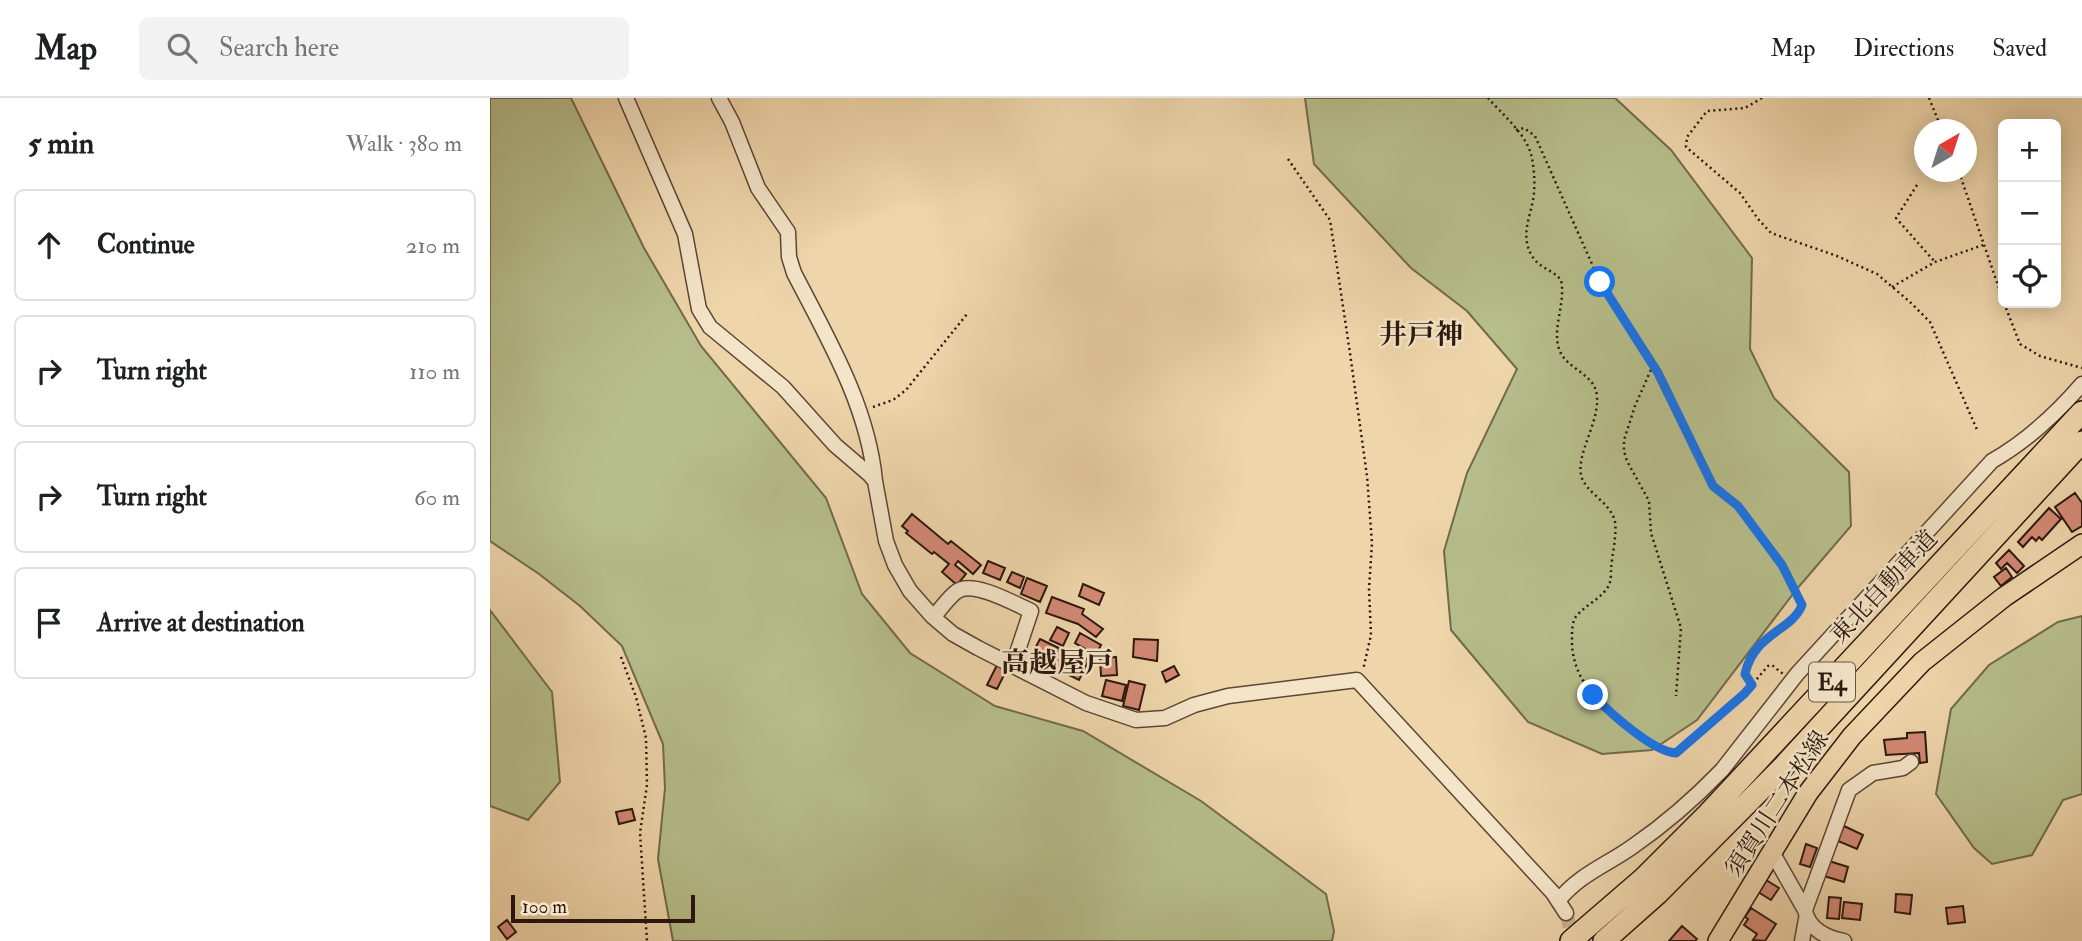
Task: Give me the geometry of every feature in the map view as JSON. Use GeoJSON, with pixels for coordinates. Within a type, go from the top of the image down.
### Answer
{"type":"FeatureCollection","features":[{"type":"Feature","properties":{"kind":"highway","name":"東北自動車道"},"geometry":{"type":"LineString","coordinates":[[1571,941],[1644,878],[1708,814],[2082,412]]}},
{"type":"Feature","properties":{"kind":"highway","name":"東北自動車道"},"geometry":{"type":"LineString","coordinates":[[1604,941],[1657,894],[1782,768],[2082,442]]}},
{"type":"Feature","properties":{"kind":"main road","name":"須賀川二本松線"},"geometry":{"type":"LineString","coordinates":[[1718,941],[1808,793],[1852,736],[1922,662],[2004,597],[2082,544]]}},
{"type":"Feature","properties":{"kind":"street"},"geometry":{"type":"LineString","coordinates":[[626,98],[685,234],[703,318],[710,327],[783,387],[835,445],[875,481]]}},
{"type":"Feature","properties":{"kind":"street"},"geometry":{"type":"LineString","coordinates":[[719,98],[732,122],[758,188],[788,232],[789,257],[794,273],[859,408],[873,453],[875,481],[886,541],[895,565],[910,591],[933,617],[953,634],[1086,703],[1136,720],[1165,718],[1194,705],[1228,696],[1357,680],[1562,907],[1571,886],[1649,834],[1709,784],[1791,682],[1992,461],[2022,442],[2082,384]]}},
{"type":"Feature","properties":{"kind":"street"},"geometry":{"type":"LineString","coordinates":[[933,617],[963,588],[997,595],[1031,611],[1013,664]]}},
{"type":"Feature","properties":{"kind":"street"},"geometry":{"type":"LineString","coordinates":[[1802,941],[1806,915],[1849,790],[1873,773],[1903,768],[1911,762]]}},
{"type":"Feature","properties":{"kind":"street"},"geometry":{"type":"LineString","coordinates":[[1773,852],[1806,915],[1820,932],[1844,941]]}},
{"type":"Feature","properties":{"kind":"path"},"geometry":{"type":"LineString","coordinates":[[1488,98],[1531,152],[1534,195],[1526,228],[1528,246],[1536,261],[1558,276],[1563,288],[1558,324],[1559,348],[1562,355],[1589,379],[1598,399],[1581,472],[1584,481],[1606,505],[1615,521],[1610,582],[1581,610],[1573,622],[1572,642],[1578,673],[1604,707],[1649,742],[1671,753],[1676,753],[1752,685],[1768,666],[1772,665],[1791,682]]}},
{"type":"Feature","properties":{"kind":"path"},"geometry":{"type":"LineString","coordinates":[[1762,98],[1745,108],[1707,111],[1687,138],[1686,147],[1740,193],[1771,233],[1877,274],[1930,321],[1978,432]]}},
{"type":"Feature","properties":{"kind":"path"},"geometry":{"type":"LineString","coordinates":[[1929,98],[1938,119]]}},
{"type":"Feature","properties":{"kind":"path"},"geometry":{"type":"LineString","coordinates":[[1516,130],[1524,128],[1535,136],[1600,282],[1653,365],[1713,486],[1738,506],[1782,565],[1802,605],[1799,613],[1762,640],[1747,663],[1745,674],[1752,685]]}},
{"type":"Feature","properties":{"kind":"path"},"geometry":{"type":"LineString","coordinates":[[1288,159],[1330,220],[1366,463],[1372,543],[1368,589],[1371,635],[1363,670],[1357,680]]}},
{"type":"Feature","properties":{"kind":"path"},"geometry":{"type":"LineString","coordinates":[[1962,182],[1998,285]]}},
{"type":"Feature","properties":{"kind":"path"},"geometry":{"type":"LineString","coordinates":[[1917,185],[1896,218],[1935,261]]}},
{"type":"Feature","properties":{"kind":"path"},"geometry":{"type":"LineString","coordinates":[[1892,287],[1935,261],[1983,245]]}},
{"type":"Feature","properties":{"kind":"path"},"geometry":{"type":"LineString","coordinates":[[2007,308],[2020,344],[2040,356],[2082,368]]}},
{"type":"Feature","properties":{"kind":"path"},"geometry":{"type":"LineString","coordinates":[[859,408],[877,407],[906,390],[967,314]]}},
{"type":"Feature","properties":{"kind":"path"},"geometry":{"type":"LineString","coordinates":[[1653,365],[1635,406],[1624,440],[1624,450],[1627,461],[1649,501],[1651,533],[1681,628],[1676,696]]}},
{"type":"Feature","properties":{"kind":"path"},"geometry":{"type":"LineString","coordinates":[[621,657],[636,696],[646,738],[647,785],[640,833],[647,941]]}},
{"type":"Feature","properties":{"kind":"green space"},"geometry":{"type":"Polygon","coordinates":[[[490,98],[571,98],[644,248],[701,346],[826,498],[862,594],[910,653],[995,706],[1083,731],[1201,801],[1326,894],[1334,931],[1332,941],[673,941],[658,859],[665,788],[663,744],[622,646],[580,606],[490,541],[490,98]]]}},
{"type":"Feature","properties":{"kind":"green space"},"geometry":{"type":"Polygon","coordinates":[[[1305,98],[1615,98],[1671,150],[1752,258],[1750,349],[1774,398],[1849,472],[1851,526],[1796,590],[1697,720],[1652,750],[1602,754],[1528,722],[1451,630],[1444,551],[1467,473],[1517,369],[1467,311],[1411,268],[1314,164],[1305,98]]]}},
{"type":"Feature","properties":{"kind":"green space"},"geometry":{"type":"Polygon","coordinates":[[[490,610],[552,692],[560,782],[528,820],[490,806],[490,610]]]}},
{"type":"Feature","properties":{"kind":"green space"},"geometry":{"type":"Polygon","coordinates":[[[2082,616],[2082,794],[2063,800],[2032,855],[1992,864],[1974,848],[1936,794],[1951,709],[1989,665],[2058,622],[2082,616]]]}},
{"type":"Feature","properties":{"kind":"building"},"geometry":{"type":"Polygon","coordinates":[[[2075,493],[2082,503],[2082,526],[2072,532],[2055,507],[2075,493]]]}},
{"type":"Feature","properties":{"kind":"building"},"geometry":{"type":"Polygon","coordinates":[[[2049,508],[2061,519],[2042,540],[2039,537],[2036,541],[2032,537],[2023,547],[2018,542],[2049,508]]]}},
{"type":"Feature","properties":{"kind":"building"},"geometry":{"type":"Polygon","coordinates":[[[912,514],[948,544],[951,541],[981,565],[973,574],[958,561],[955,565],[966,574],[957,585],[942,572],[949,564],[906,533],[908,531],[902,526],[912,514]]]}},
{"type":"Feature","properties":{"kind":"building"},"geometry":{"type":"Polygon","coordinates":[[[2009,550],[2024,566],[2017,573],[2007,563],[2001,569],[1996,563],[2009,550]]]}},
{"type":"Feature","properties":{"kind":"building"},"geometry":{"type":"Polygon","coordinates":[[[988,561],[1005,568],[1000,580],[983,573],[988,561]]]}},
{"type":"Feature","properties":{"kind":"building"},"geometry":{"type":"Polygon","coordinates":[[[2006,568],[2012,577],[2001,586],[1994,577],[2006,568]]]}},
{"type":"Feature","properties":{"kind":"building"},"geometry":{"type":"Polygon","coordinates":[[[1012,572],[1024,577],[1020,588],[1007,582],[1012,572]]]}},
{"type":"Feature","properties":{"kind":"building"},"geometry":{"type":"Polygon","coordinates":[[[1027,578],[1047,586],[1040,602],[1021,594],[1027,578]]]}},
{"type":"Feature","properties":{"kind":"building"},"geometry":{"type":"Polygon","coordinates":[[[1083,584],[1104,593],[1099,605],[1079,596],[1083,584]]]}},
{"type":"Feature","properties":{"kind":"building"},"geometry":{"type":"Polygon","coordinates":[[[1052,597],[1084,609],[1082,614],[1103,629],[1096,637],[1078,624],[1046,613],[1052,597]]]}},
{"type":"Feature","properties":{"kind":"building"},"geometry":{"type":"Polygon","coordinates":[[[1057,627],[1069,633],[1063,646],[1050,640],[1057,627]]]}},
{"type":"Feature","properties":{"kind":"building"},"geometry":{"type":"Polygon","coordinates":[[[1080,633],[1101,645],[1096,655],[1075,643],[1080,633]]]}},
{"type":"Feature","properties":{"kind":"building"},"geometry":{"type":"Polygon","coordinates":[[[1040,639],[1067,652],[1059,669],[1031,656],[1040,639]]]}},
{"type":"Feature","properties":{"kind":"building"},"geometry":{"type":"Polygon","coordinates":[[[1134,639],[1158,640],[1157,661],[1133,657],[1134,639]]]}},
{"type":"Feature","properties":{"kind":"building"},"geometry":{"type":"Polygon","coordinates":[[[1071,651],[1089,660],[1079,680],[1061,671],[1071,651]]]}},
{"type":"Feature","properties":{"kind":"building"},"geometry":{"type":"Polygon","coordinates":[[[1116,657],[1117,675],[1101,676],[1100,658],[1116,657]]]}},
{"type":"Feature","properties":{"kind":"building"},"geometry":{"type":"Polygon","coordinates":[[[997,665],[1007,669],[997,689],[987,685],[997,665]]]}},
{"type":"Feature","properties":{"kind":"building"},"geometry":{"type":"Polygon","coordinates":[[[1174,666],[1179,675],[1166,682],[1162,672],[1174,666]]]}},
{"type":"Feature","properties":{"kind":"building"},"geometry":{"type":"Polygon","coordinates":[[[1106,680],[1126,685],[1122,701],[1102,696],[1106,680]]]}},
{"type":"Feature","properties":{"kind":"building"},"geometry":{"type":"Polygon","coordinates":[[[1129,681],[1145,685],[1139,710],[1123,706],[1129,681]]]}},
{"type":"Feature","properties":{"kind":"building"},"geometry":{"type":"Polygon","coordinates":[[[1925,732],[1927,762],[1920,763],[1919,753],[1886,755],[1884,740],[1907,738],[1907,733],[1925,732]]]}},
{"type":"Feature","properties":{"kind":"building"},"geometry":{"type":"Polygon","coordinates":[[[632,809],[635,820],[619,824],[616,812],[632,809]]]}},
{"type":"Feature","properties":{"kind":"building"},"geometry":{"type":"Polygon","coordinates":[[[1844,826],[1863,835],[1857,849],[1838,841],[1844,826]]]}},
{"type":"Feature","properties":{"kind":"building"},"geometry":{"type":"Polygon","coordinates":[[[1806,844],[1817,848],[1810,867],[1800,864],[1806,844]]]}},
{"type":"Feature","properties":{"kind":"building"},"geometry":{"type":"Polygon","coordinates":[[[1829,861],[1848,867],[1844,882],[1824,876],[1829,861]]]}},
{"type":"Feature","properties":{"kind":"building"},"geometry":{"type":"Polygon","coordinates":[[[1766,880],[1779,888],[1771,900],[1758,892],[1766,880]]]}},
{"type":"Feature","properties":{"kind":"building"},"geometry":{"type":"Polygon","coordinates":[[[1896,894],[1912,895],[1910,914],[1895,912],[1896,894]]]}},
{"type":"Feature","properties":{"kind":"building"},"geometry":{"type":"Polygon","coordinates":[[[1829,897],[1841,898],[1839,919],[1827,918],[1829,897]]]}},
{"type":"Feature","properties":{"kind":"building"},"geometry":{"type":"Polygon","coordinates":[[[1844,902],[1862,904],[1860,920],[1842,918],[1844,902]]]}},
{"type":"Feature","properties":{"kind":"building"},"geometry":{"type":"Polygon","coordinates":[[[1963,906],[1965,922],[1948,924],[1946,908],[1963,906]]]}},
{"type":"Feature","properties":{"kind":"building"},"geometry":{"type":"Polygon","coordinates":[[[1751,908],[1776,924],[1765,941],[1753,940],[1757,934],[1744,925],[1748,919],[1745,917],[1751,908]]]}},
{"type":"Feature","properties":{"kind":"building"},"geometry":{"type":"Polygon","coordinates":[[[507,920],[516,932],[507,939],[498,927],[507,920]]]}},
{"type":"Feature","properties":{"kind":"building"},"geometry":{"type":"Polygon","coordinates":[[[1682,926],[1697,939],[1669,941],[1682,926]]]}},
{"type":"Feature","properties":{"kind":"tunnel"},"geometry":{"type":"LineString","coordinates":[[1566,913],[1574,941]]}},
{"type":"Feature","properties":{"kind":"district","name":"井戸神"},"geometry":{"type":"Point","coordinates":[1421,335]}},
{"type":"Feature","properties":{"kind":"district","name":"高越屋戸"},"geometry":{"type":"Point","coordinates":[1057,663]}},
{"type":"Feature","properties":{"kind":"route"},"geometry":{"type":"LineString","coordinates":[[1593,695],[1604,707],[1649,742],[1676,753],[1752,685],[1745,674],[1747,663],[1762,640],[1799,613],[1802,605],[1782,565],[1738,506],[1713,486],[1658,373],[1600,282]]}}]}
